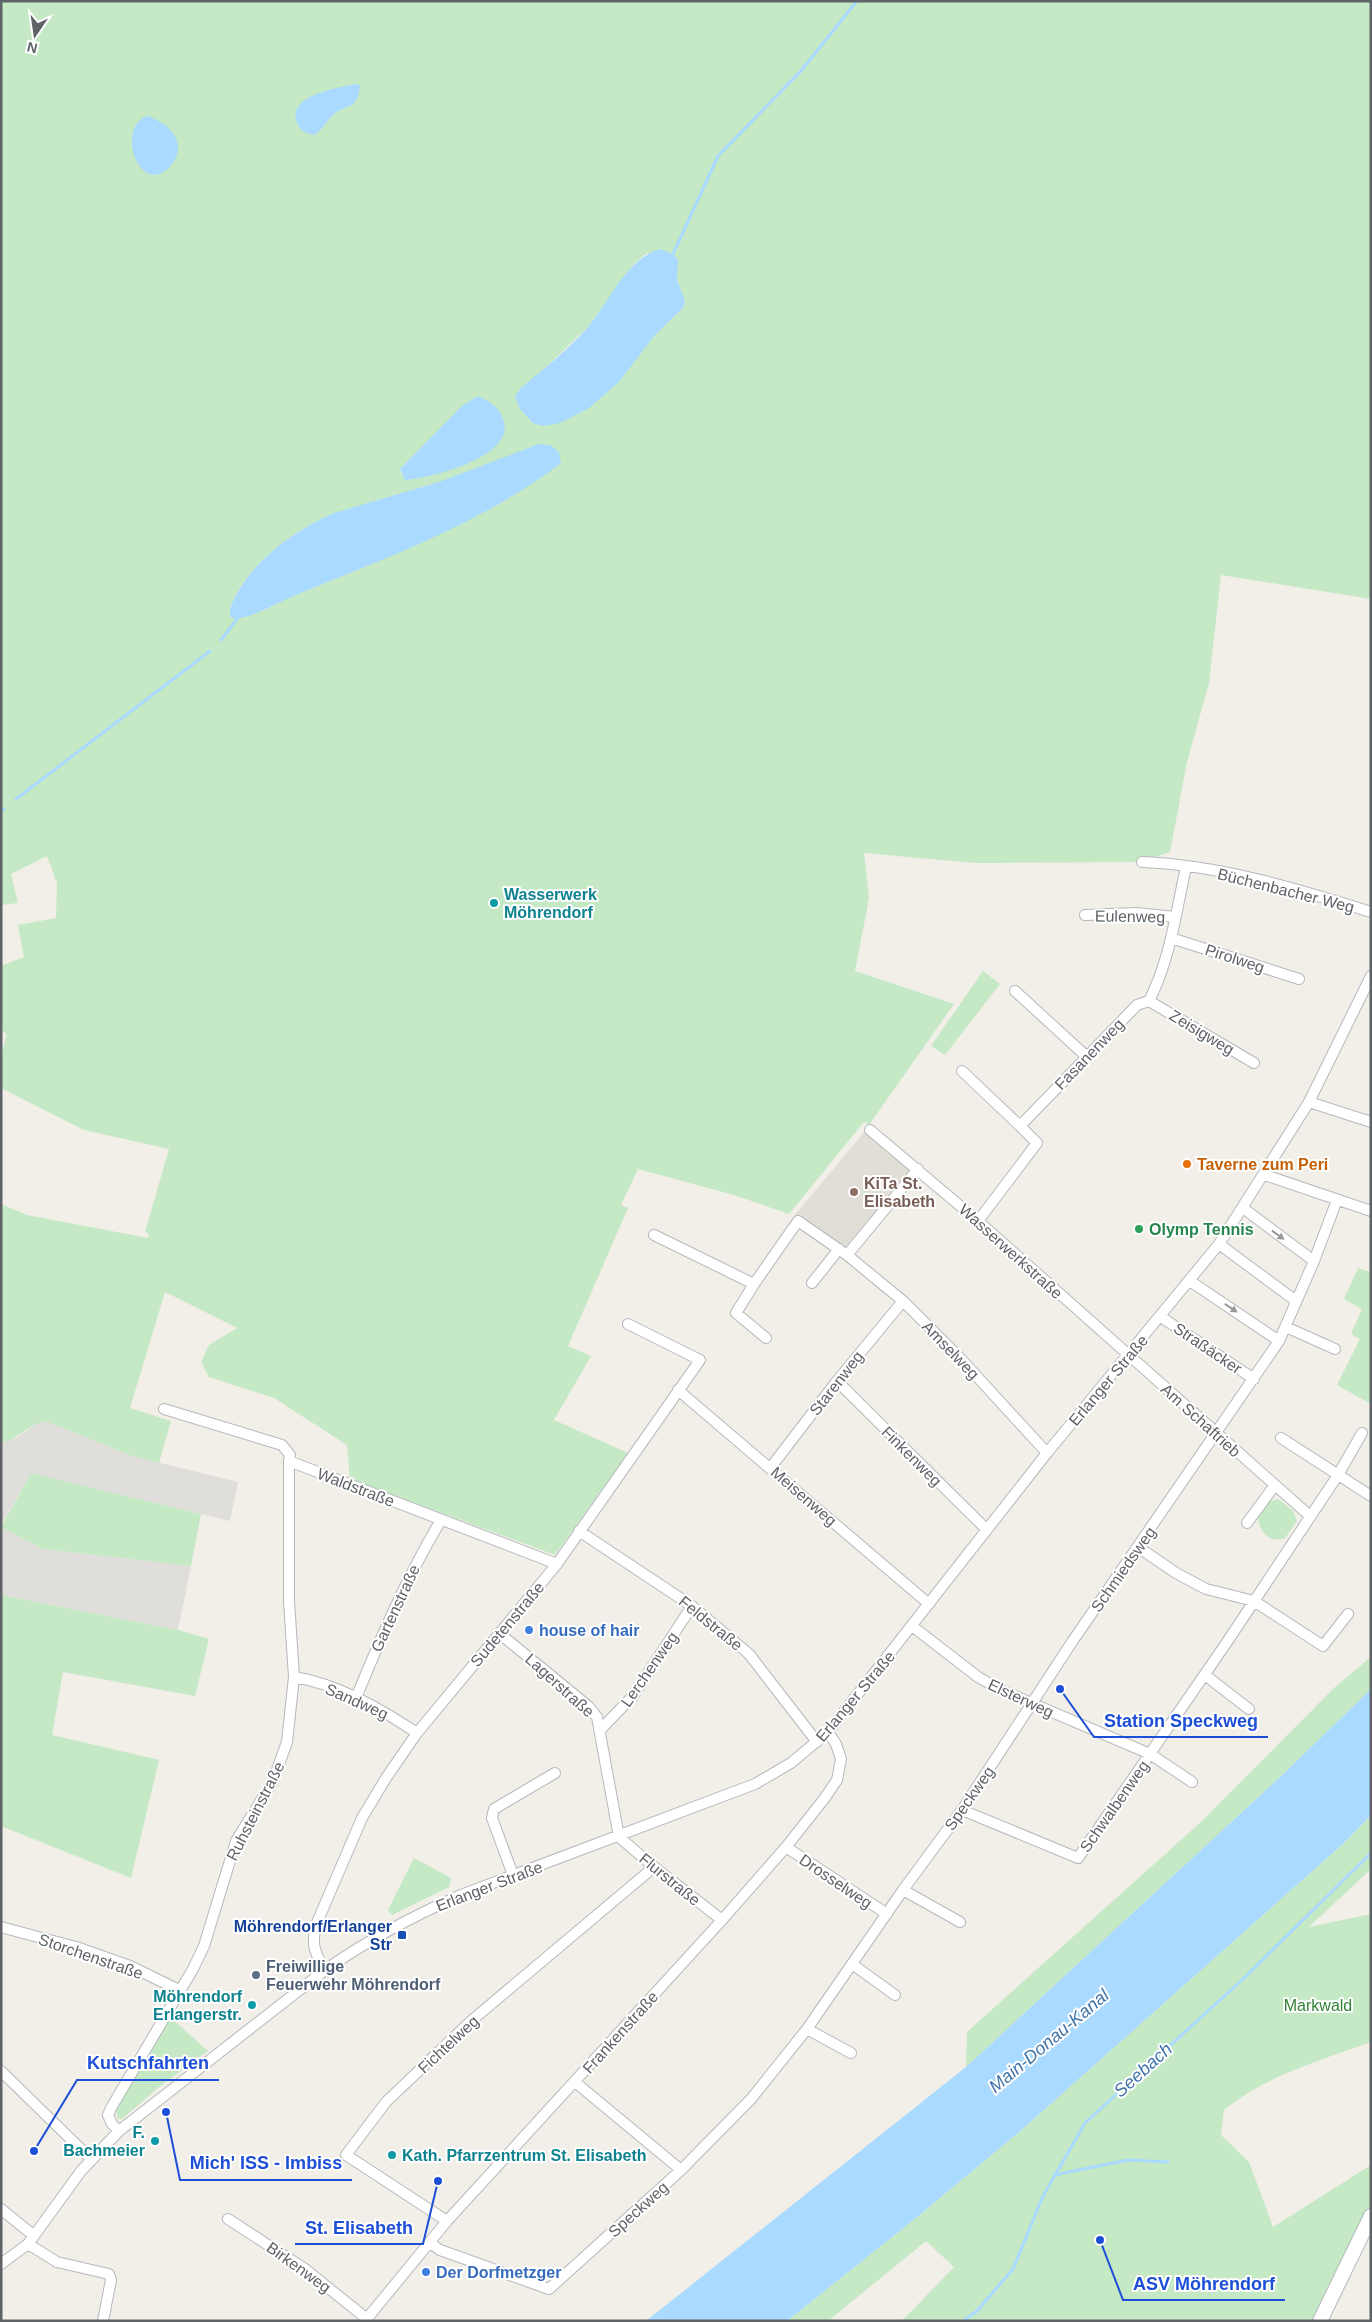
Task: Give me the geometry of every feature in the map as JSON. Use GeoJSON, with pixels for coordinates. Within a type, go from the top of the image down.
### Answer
{"type":"FeatureCollection","features":[{"type":"Feature","properties":{"kind":"street","name":"Büchenbacher Weg"},"geometry":{"type":"LineString","coordinates":[[1142,862],[1257,879],[1371,912]]}},
{"type":"Feature","properties":{"kind":"street"},"geometry":{"type":"LineString","coordinates":[[1149,1001],[1171,938],[1186,867]]}},
{"type":"Feature","properties":{"kind":"street","name":"Eulenweg"},"geometry":{"type":"LineString","coordinates":[[1085,915],[1136,913],[1175,917]]}},
{"type":"Feature","properties":{"kind":"street","name":"Pirolweg"},"geometry":{"type":"LineString","coordinates":[[1171,938],[1298,979]]}},
{"type":"Feature","properties":{"kind":"street","name":"Erlanger Straße"},"geometry":{"type":"LineString","coordinates":[[1,2264],[31,2239],[91,2159],[119,2130],[353,1950],[419,1914],[513,1875],[619,1837],[755,1784],[791,1762],[828,1732],[1048,1453],[1219,1244],[1265,1175],[1309,1102],[1371,976]]}},
{"type":"Feature","properties":{"kind":"street"},"geometry":{"type":"LineString","coordinates":[[1015,991],[1086,1056]]}},
{"type":"Feature","properties":{"kind":"street"},"geometry":{"type":"LineString","coordinates":[[1361,997],[1371,991]]}},
{"type":"Feature","properties":{"kind":"street","name":"Fasanenweg"},"geometry":{"type":"LineString","coordinates":[[1020,1126],[1137,1005],[1149,1001]]}},
{"type":"Feature","properties":{"kind":"street","name":"Zeisigweg"},"geometry":{"type":"LineString","coordinates":[[1149,1001],[1254,1063]]}},
{"type":"Feature","properties":{"kind":"street"},"geometry":{"type":"LineString","coordinates":[[962,1071],[1037,1143],[978,1221]]}},
{"type":"Feature","properties":{"kind":"street"},"geometry":{"type":"LineString","coordinates":[[1309,1102],[1371,1122]]}},
{"type":"Feature","properties":{"kind":"street","name":"Wasserwerkstraße"},"geometry":{"type":"LineString","coordinates":[[870,1130],[978,1221],[1128,1354]]}},
{"type":"Feature","properties":{"kind":"street"},"geometry":{"type":"LineString","coordinates":[[812,1283],[918,1170]]}},
{"type":"Feature","properties":{"kind":"street"},"geometry":{"type":"LineString","coordinates":[[1265,1175],[1371,1211]]}},
{"type":"Feature","properties":{"kind":"street","name":"Straßäcker"},"geometry":{"type":"LineString","coordinates":[[1216,1435],[1286,1328],[1337,1200]]}},
{"type":"Feature","properties":{"kind":"street"},"geometry":{"type":"LineString","coordinates":[[1243,1208],[1314,1261]]}},
{"type":"Feature","properties":{"kind":"street","name":"Amselweg"},"geometry":{"type":"LineString","coordinates":[[766,1338],[736,1313],[798,1221],[843,1252],[903,1301],[962,1359],[1048,1453]]}},
{"type":"Feature","properties":{"kind":"street"},"geometry":{"type":"LineString","coordinates":[[654,1236],[754,1284]]}},
{"type":"Feature","properties":{"kind":"street"},"geometry":{"type":"LineString","coordinates":[[1219,1244],[1296,1301]]}},
{"type":"Feature","properties":{"kind":"street"},"geometry":{"type":"LineString","coordinates":[[1190,1281],[1279,1341]]}},
{"type":"Feature","properties":{"kind":"street","name":"Starenweg"},"geometry":{"type":"LineString","coordinates":[[771,1467],[837,1381],[903,1301]]}},
{"type":"Feature","properties":{"kind":"street","name":"Straßäcker"},"geometry":{"type":"LineString","coordinates":[[1161,1317],[1254,1379]]}},
{"type":"Feature","properties":{"kind":"street","name":"Sudetenstraße"},"geometry":{"type":"LineString","coordinates":[[325,1970],[314,1953],[313,1939],[316,1925],[362,1818],[386,1778],[417,1733],[557,1564],[700,1360],[628,1324]]}},
{"type":"Feature","properties":{"kind":"street"},"geometry":{"type":"LineString","coordinates":[[1286,1328],[1335,1349]]}},
{"type":"Feature","properties":{"kind":"street","name":"Am Schaftrieb"},"geometry":{"type":"LineString","coordinates":[[1128,1354],[1216,1435],[1310,1516]]}},
{"type":"Feature","properties":{"kind":"street","name":"Finkenweg"},"geometry":{"type":"LineString","coordinates":[[837,1381],[987,1530]]}},
{"type":"Feature","properties":{"kind":"street","name":"Meisenweg"},"geometry":{"type":"LineString","coordinates":[[678,1390],[771,1467],[929,1604]]}},
{"type":"Feature","properties":{"kind":"street"},"geometry":{"type":"LineString","coordinates":[[164,1408],[282,1445],[290,1455],[288,1461]]}},
{"type":"Feature","properties":{"kind":"street","name":"Schwalbenweg"},"geometry":{"type":"LineString","coordinates":[[962,1810],[1078,1858],[1254,1601],[1338,1475],[1362,1433]]}},
{"type":"Feature","properties":{"kind":"street","name":"Schmiedsweg"},"geometry":{"type":"LineString","coordinates":[[1032,1705],[1067,1649],[1216,1435]]}},
{"type":"Feature","properties":{"kind":"street"},"geometry":{"type":"LineString","coordinates":[[1281,1438],[1371,1496]]}},
{"type":"Feature","properties":{"kind":"street","name":"Waldstraße"},"geometry":{"type":"LineString","coordinates":[[288,1461],[557,1564]]}},
{"type":"Feature","properties":{"kind":"street","name":"Ruhsteinstraße"},"geometry":{"type":"LineString","coordinates":[[119,2130],[112,2124],[108,2115],[111,2108],[204,1946],[236,1841],[273,1781],[287,1742],[294,1677],[289,1601],[288,1461]]}},
{"type":"Feature","properties":{"kind":"street"},"geometry":{"type":"LineString","coordinates":[[1247,1523],[1275,1485]]}},
{"type":"Feature","properties":{"kind":"street","name":"Gartenstraße"},"geometry":{"type":"LineString","coordinates":[[356,1698],[397,1600],[420,1555],[441,1520]]}},
{"type":"Feature","properties":{"kind":"street","name":"Feldstraße"},"geometry":{"type":"LineString","coordinates":[[579,1531],[692,1606],[749,1654],[817,1742]]}},
{"type":"Feature","properties":{"kind":"street"},"geometry":{"type":"LineString","coordinates":[[1138,1547],[1176,1573],[1206,1589],[1254,1601],[1323,1646],[1348,1614]]}},
{"type":"Feature","properties":{"kind":"street","name":"Lerchenweg"},"geometry":{"type":"LineString","coordinates":[[601,1728],[633,1696],[692,1606]]}},
{"type":"Feature","properties":{"kind":"street","name":"Elsterweg"},"geometry":{"type":"LineString","coordinates":[[912,1626],[978,1677],[1032,1705],[1150,1754],[1192,1782]]}},
{"type":"Feature","properties":{"kind":"street","name":"Lagerstraße"},"geometry":{"type":"LineString","coordinates":[[499,1633],[588,1706],[597,1717],[601,1728],[619,1837]]}},
{"type":"Feature","properties":{"kind":"street"},"geometry":{"type":"LineString","coordinates":[[1205,1674],[1249,1708]]}},
{"type":"Feature","properties":{"kind":"street","name":"Sandweg"},"geometry":{"type":"LineString","coordinates":[[294,1677],[306,1679],[356,1698],[392,1716],[417,1733]]}},
{"type":"Feature","properties":{"kind":"street","name":"Speckweg"},"geometry":{"type":"LineString","coordinates":[[430,2243],[440,2250],[549,2289],[681,2170],[751,2099],[807,2029],[903,1890],[962,1810],[1032,1705]]}},
{"type":"Feature","properties":{"kind":"street","name":"Frankenstraße"},"geometry":{"type":"LineString","coordinates":[[366,2320],[447,2221],[722,1920],[786,1847],[837,1780],[841,1760],[836,1744],[828,1732]]}},
{"type":"Feature","properties":{"kind":"street"},"geometry":{"type":"LineString","coordinates":[[513,1875],[492,1818],[492,1813],[494,1809],[554,1773]]}},
{"type":"Feature","properties":{"kind":"street","name":"Flurstraße"},"geometry":{"type":"LineString","coordinates":[[619,1837],[722,1920]]}},
{"type":"Feature","properties":{"kind":"street","name":"Drosselweg"},"geometry":{"type":"LineString","coordinates":[[786,1847],[887,1914]]}},
{"type":"Feature","properties":{"kind":"street","name":"Fichtelweg"},"geometry":{"type":"LineString","coordinates":[[447,2221],[346,2155],[386,2102],[471,2021],[654,1867]]}},
{"type":"Feature","properties":{"kind":"street"},"geometry":{"type":"LineString","coordinates":[[903,1890],[960,1922]]}},
{"type":"Feature","properties":{"kind":"street","name":"Storchenstraße"},"geometry":{"type":"LineString","coordinates":[[1,1927],[76,1947],[113,1960],[179,1990]]}},
{"type":"Feature","properties":{"kind":"street"},"geometry":{"type":"LineString","coordinates":[[852,1964],[895,1995]]}},
{"type":"Feature","properties":{"kind":"street"},"geometry":{"type":"LineString","coordinates":[[807,2029],[851,2053]]}},
{"type":"Feature","properties":{"kind":"street"},"geometry":{"type":"LineString","coordinates":[[1,2071],[91,2159]]}},
{"type":"Feature","properties":{"kind":"street"},"geometry":{"type":"LineString","coordinates":[[575,2082],[681,2170]]}},
{"type":"Feature","properties":{"kind":"street"},"geometry":{"type":"LineString","coordinates":[[1,2209],[57,2262],[110,2274],[111,2280],[103,2321]]}},
{"type":"Feature","properties":{"kind":"street"},"geometry":{"type":"LineString","coordinates":[[1320,2321],[1371,2216]]}},
{"type":"Feature","properties":{"kind":"street","name":"Birkenweg"},"geometry":{"type":"LineString","coordinates":[[228,2219],[305,2269],[366,2320]]}},
{"type":"Feature","properties":{"kind":"shaded area","name":"KiTa St. Elisabeth"},"geometry":{"type":"Polygon","coordinates":[[[865,1131],[912,1170],[846,1250],[795,1215],[865,1131]]]}},
{"type":"Feature","properties":{"kind":"shaded area"},"geometry":{"type":"Polygon","coordinates":[[[40,1421],[48,1422],[132,1456],[238,1482],[230,1521],[31,1473],[1,1525],[1,1443],[16,1438],[40,1421]]]}},
{"type":"Feature","properties":{"kind":"shaded area"},"geometry":{"type":"Polygon","coordinates":[[[1,1527],[43,1549],[191,1566],[178,1630],[1,1595],[1,1527]]]}},
{"type":"Feature","properties":{"kind":"green space"},"geometry":{"type":"Polygon","coordinates":[[[1,1],[1371,1],[1371,599],[1221,575],[1209,683],[1187,762],[1170,852],[1142,862],[975,863],[864,853],[869,898],[855,971],[954,1004],[869,1125],[864,1122],[789,1214],[734,1195],[638,1169],[621,1205],[628,1208],[568,1346],[591,1356],[554,1420],[628,1453],[555,1555],[350,1479],[347,1445],[274,1398],[209,1377],[201,1362],[209,1345],[237,1328],[165,1292],[130,1408],[171,1421],[159,1463],[132,1456],[48,1422],[36,1424],[1,1443],[1,1204],[27,1215],[148,1238],[149,1234],[145,1232],[169,1149],[84,1130],[1,1088],[1,1055],[7,1035],[1,1029],[1,966],[24,957],[18,925],[56,918],[57,883],[47,856],[11,874],[18,903],[1,905],[1,1]],[[647,253],[635,263],[588,327],[515,397],[520,408],[533,423],[654,336],[683,308],[685,301],[677,279],[677,260],[647,253]],[[462,406],[400,469],[402,476],[462,406]],[[558,465],[439,482],[335,513],[298,532],[264,558],[255,568],[241,586],[229,609],[263,611],[293,595],[360,569],[473,518],[558,465]]]}},
{"type":"Feature","properties":{"kind":"green space"},"geometry":{"type":"Polygon","coordinates":[[[983,971],[1000,984],[945,1055],[931,1046],[983,971]]]}},
{"type":"Feature","properties":{"kind":"green space"},"geometry":{"type":"Polygon","coordinates":[[[1358,1268],[1371,1272],[1371,1404],[1337,1385],[1360,1339],[1351,1334],[1362,1309],[1344,1299],[1358,1268]]]}},
{"type":"Feature","properties":{"kind":"green space"},"geometry":{"type":"Polygon","coordinates":[[[31,1473],[201,1514],[191,1566],[43,1549],[1,1527],[31,1473]]]}},
{"type":"Feature","properties":{"kind":"green space"},"geometry":{"type":"Polygon","coordinates":[[[1278,1499],[1293,1511],[1297,1521],[1285,1538],[1274,1539],[1262,1531],[1258,1516],[1268,1502],[1278,1499]]]}},
{"type":"Feature","properties":{"kind":"green space"},"geometry":{"type":"Polygon","coordinates":[[[1,1595],[178,1630],[209,1639],[195,1696],[63,1672],[52,1735],[159,1760],[131,1878],[1,1826],[1,1595]]]}},
{"type":"Feature","properties":{"kind":"green space"},"geometry":{"type":"Polygon","coordinates":[[[1371,1657],[1371,1689],[1279,1778],[966,2067],[967,2032],[1202,1821],[1334,1688],[1371,1657]]]}},
{"type":"Feature","properties":{"kind":"green space","name":"Markwald"},"geometry":{"type":"Polygon","coordinates":[[[1371,1815],[1371,1869],[1309,1927],[1371,1914],[1371,2042],[1313,2062],[1275,2078],[1240,2098],[1224,2110],[1221,2135],[1249,2162],[1273,2227],[1371,2165],[1371,2225],[1324,2321],[902,2321],[954,2267],[926,2241],[828,2321],[787,2321],[1018,2133],[1344,1843],[1371,1815]]]}},
{"type":"Feature","properties":{"kind":"green space"},"geometry":{"type":"Polygon","coordinates":[[[414,1858],[451,1878],[449,1887],[392,1915],[388,1910],[414,1858]]]}},
{"type":"Feature","properties":{"kind":"green space"},"geometry":{"type":"Polygon","coordinates":[[[170,2017],[208,2051],[159,2087],[122,2119],[118,2119],[116,2111],[170,2017]]]}},
{"type":"Feature","properties":{"kind":"water"},"geometry":{"type":"Polygon","coordinates":[[[356,84],[360,86],[359,94],[354,103],[333,115],[320,131],[314,135],[302,131],[296,120],[296,110],[302,103],[322,92],[356,84]]]}},
{"type":"Feature","properties":{"kind":"water"},"geometry":{"type":"Polygon","coordinates":[[[147,116],[169,128],[177,141],[177,156],[172,164],[161,173],[150,174],[142,169],[136,159],[132,146],[133,134],[137,123],[147,116]]]}},
{"type":"Feature","properties":{"kind":"water"},"geometry":{"type":"Polygon","coordinates":[[[660,249],[673,254],[678,260],[677,279],[685,301],[683,308],[654,336],[619,382],[589,408],[560,423],[544,426],[533,423],[520,409],[515,397],[520,389],[588,327],[619,282],[637,262],[648,254],[660,249]]]}},
{"type":"Feature","properties":{"kind":"water"},"geometry":{"type":"Polygon","coordinates":[[[478,396],[493,405],[503,419],[504,432],[498,444],[469,463],[451,470],[405,480],[400,469],[462,406],[478,396]]]}},
{"type":"Feature","properties":{"kind":"water"},"geometry":{"type":"Polygon","coordinates":[[[539,444],[550,445],[559,452],[561,463],[502,502],[470,520],[403,551],[262,611],[237,619],[230,617],[230,608],[236,595],[245,581],[266,557],[291,536],[319,520],[334,513],[439,482],[539,444]]]}},
{"type":"Feature","properties":{"kind":"water","name":"Main-Donau-Kanal"},"geometry":{"type":"Polygon","coordinates":[[[1371,1689],[1371,1815],[1344,1843],[1018,2133],[787,2321],[646,2321],[966,2067],[1279,1778],[1371,1689]]]}},
{"type":"Feature","properties":{"kind":"waterway"},"geometry":{"type":"LineString","coordinates":[[673,254],[718,156],[800,72],[857,1]]}},
{"type":"Feature","properties":{"kind":"waterway"},"geometry":{"type":"LineString","coordinates":[[221,640],[237,619]]}},
{"type":"Feature","properties":{"kind":"waterway"},"geometry":{"type":"LineString","coordinates":[[16,799],[210,651]]}},
{"type":"Feature","properties":{"kind":"waterway","name":"Seebach"},"geometry":{"type":"LineString","coordinates":[[963,2321],[977,2311],[1013,2269],[1043,2196],[1085,2123],[1242,1980],[1371,1853]]}},
{"type":"Feature","properties":{"kind":"waterway"},"geometry":{"type":"LineString","coordinates":[[1054,2175],[1128,2160],[1168,2162]]}},
{"type":"Feature","properties":{"kind":"place","name":"Wasserwerk Möhrendorf"},"geometry":{"type":"Point","coordinates":[494,903]}},
{"type":"Feature","properties":{"kind":"place","name":"Taverne zum Peri"},"geometry":{"type":"Point","coordinates":[1187,1164]}},
{"type":"Feature","properties":{"kind":"place","name":"KiTa St. Elisabeth"},"geometry":{"type":"Point","coordinates":[854,1192]}},
{"type":"Feature","properties":{"kind":"place","name":"Olymp Tennis"},"geometry":{"type":"Point","coordinates":[1139,1229]}},
{"type":"Feature","properties":{"kind":"place","name":"house of hair"},"geometry":{"type":"Point","coordinates":[529,1630]}},
{"type":"Feature","properties":{"kind":"place","name":"Station Speckweg"},"geometry":{"type":"Point","coordinates":[1060,1689]}},
{"type":"Feature","properties":{"kind":"place","name":"Möhrendorf/Erlanger Str"},"geometry":{"type":"Point","coordinates":[402,1935]}},
{"type":"Feature","properties":{"kind":"place","name":"Freiwillige Feuerwehr Möhrendorf"},"geometry":{"type":"Point","coordinates":[256,1975]}},
{"type":"Feature","properties":{"kind":"place","name":"Möhrendorf Erlangerstr."},"geometry":{"type":"Point","coordinates":[252,2005]}},
{"type":"Feature","properties":{"kind":"place","name":"Mich' ISS - Imbiss"},"geometry":{"type":"Point","coordinates":[166,2112]}},
{"type":"Feature","properties":{"kind":"place","name":"F. Bachmeier"},"geometry":{"type":"Point","coordinates":[155,2141]}},
{"type":"Feature","properties":{"kind":"place","name":"Kutschfahrten"},"geometry":{"type":"Point","coordinates":[34,2151]}},
{"type":"Feature","properties":{"kind":"place","name":"Kath. Pfarrzentrum St. Elisabeth"},"geometry":{"type":"Point","coordinates":[392,2155]}},
{"type":"Feature","properties":{"kind":"place","name":"St. Elisabeth"},"geometry":{"type":"Point","coordinates":[438,2181]}},
{"type":"Feature","properties":{"kind":"place","name":"ASV Möhrendorf"},"geometry":{"type":"Point","coordinates":[1100,2240]}},
{"type":"Feature","properties":{"kind":"place","name":"Der Dorfmetzger"},"geometry":{"type":"Point","coordinates":[426,2272]}}]}
